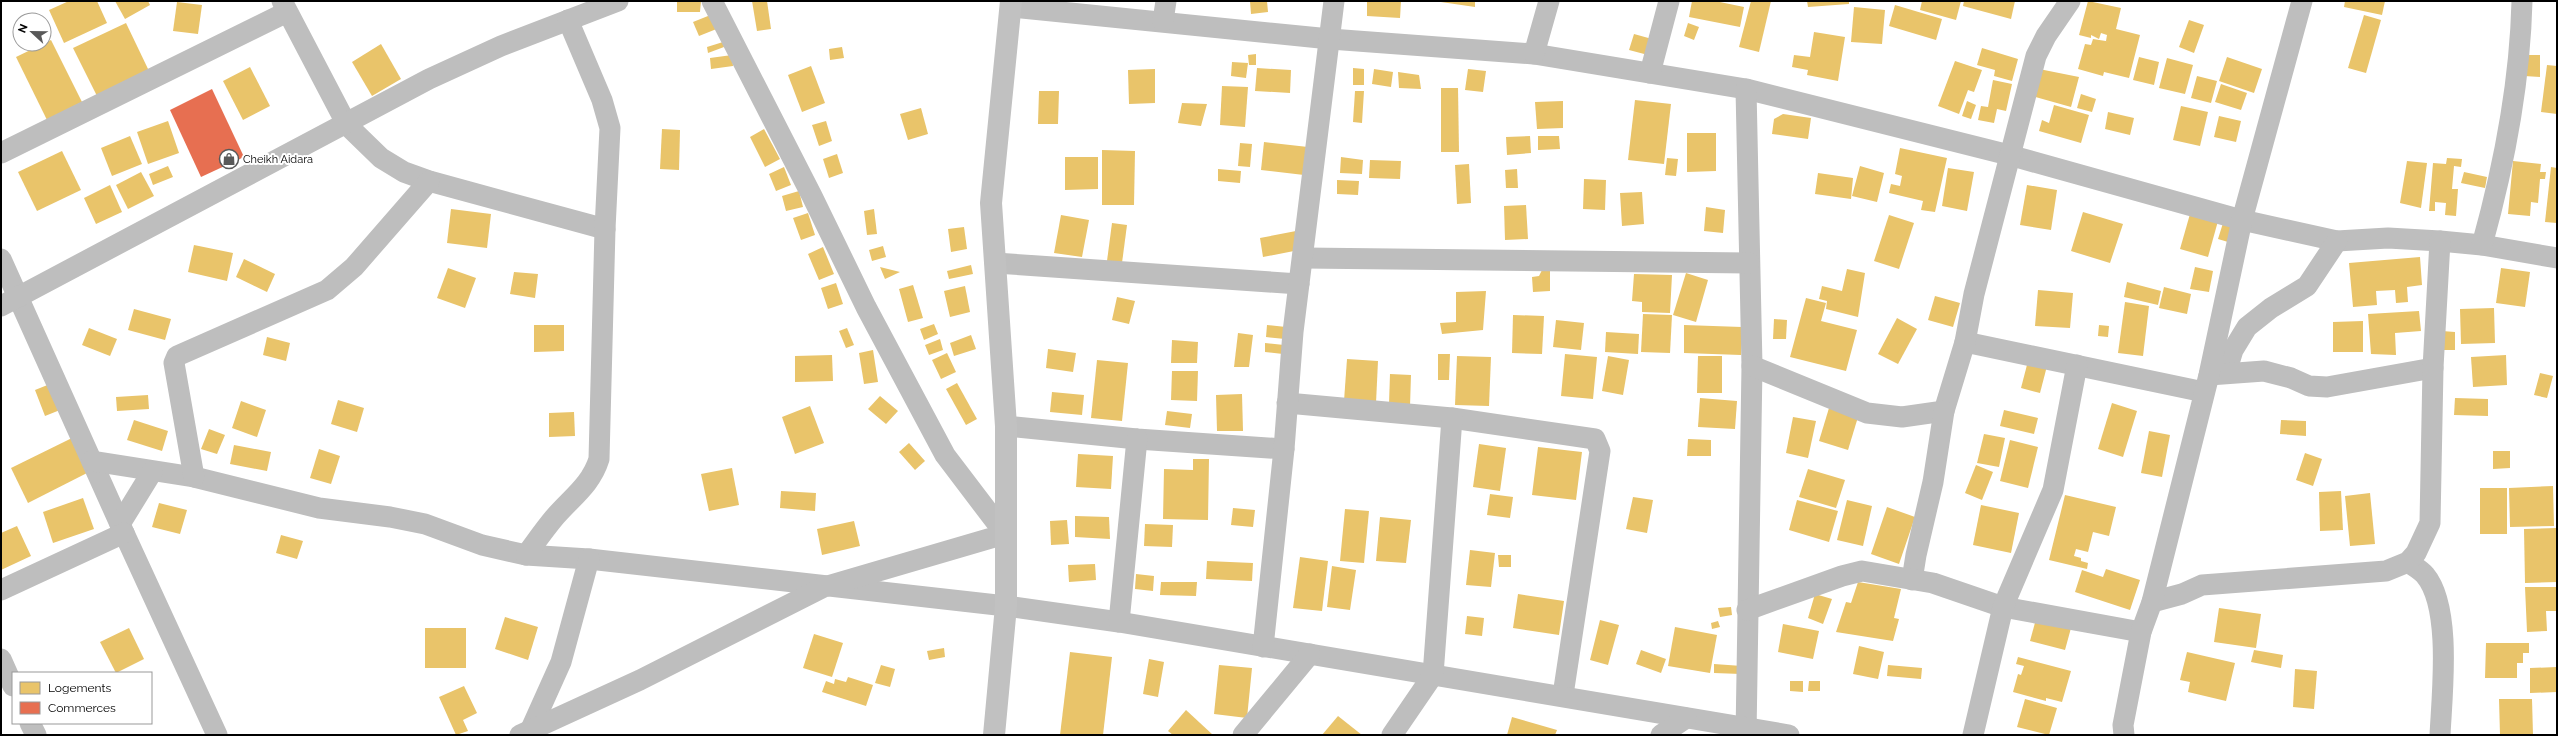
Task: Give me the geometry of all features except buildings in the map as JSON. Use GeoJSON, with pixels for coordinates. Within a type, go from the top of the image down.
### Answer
{"type":"FeatureCollection","features":[{"type":"Feature","properties":{"kind":"main road"},"geometry":{"type":"LineString","coordinates":[[994,735],[1006,606],[1006,426],[991,203],[1011,4]]}},
{"type":"Feature","properties":{"kind":"street"},"geometry":{"type":"LineString","coordinates":[[10,302],[346,125],[430,79],[501,46],[618,1]]}},
{"type":"Feature","properties":{"kind":"street"},"geometry":{"type":"LineString","coordinates":[[525,733],[640,680],[824,587],[1005,534],[945,455],[866,308],[812,196],[712,1]]}},
{"type":"Feature","properties":{"kind":"street"},"geometry":{"type":"LineString","coordinates":[[1263,647],[1284,450],[1293,332],[1304,258],[1334,1]]}},
{"type":"Feature","properties":{"kind":"street"},"geometry":{"type":"LineString","coordinates":[[1534,54],[1549,1]]}},
{"type":"Feature","properties":{"kind":"street"},"geometry":{"type":"LineString","coordinates":[[1650,73],[1670,1]]}},
{"type":"Feature","properties":{"kind":"street"},"geometry":{"type":"LineString","coordinates":[[1912,580],[1916,555],[1933,482],[1944,411],[1965,342],[1974,294],[2008,155],[2036,56],[2049,30],[2070,1]]}},
{"type":"Feature","properties":{"kind":"street"},"geometry":{"type":"LineString","coordinates":[[2124,735],[2124,725],[2141,632],[2152,602],[2213,380],[2242,220],[2302,1]]}},
{"type":"Feature","properties":{"kind":"street"},"geometry":{"type":"LineString","coordinates":[[2482,245],[2499,186],[2515,82],[2522,1]]}},
{"type":"Feature","properties":{"kind":"street"},"geometry":{"type":"LineString","coordinates":[[1011,4],[1165,11],[1330,39],[1534,54],[1650,73],[1746,89],[2008,155],[2242,220],[2337,241],[2388,238],[2482,245],[2557,258]]}},
{"type":"Feature","properties":{"kind":"street"},"geometry":{"type":"LineString","coordinates":[[1,153],[285,7],[346,125],[380,158],[404,172],[429,182],[605,229]]}},
{"type":"Feature","properties":{"kind":"street"},"geometry":{"type":"LineString","coordinates":[[526,556],[555,517],[587,484],[595,473],[599,459],[605,229],[610,128],[602,100],[568,20]]}},
{"type":"Feature","properties":{"kind":"street"},"geometry":{"type":"LineString","coordinates":[[1746,89],[1752,366],[1747,610],[1747,732]]}},
{"type":"Feature","properties":{"kind":"street"},"geometry":{"type":"LineString","coordinates":[[194,477],[174,363],[177,356],[327,290],[354,266],[429,182]]}},
{"type":"Feature","properties":{"kind":"street"},"geometry":{"type":"LineString","coordinates":[[2213,380],[2247,327],[2271,308],[2307,286],[2337,241]]}},
{"type":"Feature","properties":{"kind":"street"},"geometry":{"type":"LineString","coordinates":[[2152,602],[2182,594],[2202,585],[2386,571],[2408,562],[2416,553],[2430,523],[2434,368],[2440,242]]}},
{"type":"Feature","properties":{"kind":"street"},"geometry":{"type":"LineString","coordinates":[[1304,258],[1749,263]]}},
{"type":"Feature","properties":{"kind":"street"},"geometry":{"type":"LineString","coordinates":[[1,259],[10,302],[92,461],[217,735]]}},
{"type":"Feature","properties":{"kind":"street"},"geometry":{"type":"LineString","coordinates":[[995,263],[1299,284]]}},
{"type":"Feature","properties":{"kind":"street"},"geometry":{"type":"LineString","coordinates":[[1965,342],[2077,365],[2213,380],[2264,371],[2291,378],[2309,386],[2327,387],[2434,368]]}},
{"type":"Feature","properties":{"kind":"street"},"geometry":{"type":"LineString","coordinates":[[1973,735],[2003,607],[2053,490],[2077,365]]}},
{"type":"Feature","properties":{"kind":"street"},"geometry":{"type":"LineString","coordinates":[[1752,366],[1867,413],[1902,418],[1944,411]]}},
{"type":"Feature","properties":{"kind":"street"},"geometry":{"type":"LineString","coordinates":[[1287,403],[1452,418],[1590,437],[1599,444],[1600,452],[1563,695]]}},
{"type":"Feature","properties":{"kind":"street"},"geometry":{"type":"LineString","coordinates":[[1392,735],[1433,675],[1452,418]]}},
{"type":"Feature","properties":{"kind":"street"},"geometry":{"type":"LineString","coordinates":[[1006,426],[1137,439],[1284,450]]}},
{"type":"Feature","properties":{"kind":"street"},"geometry":{"type":"LineString","coordinates":[[1119,622],[1137,439]]}},
{"type":"Feature","properties":{"kind":"street"},"geometry":{"type":"LineString","coordinates":[[92,461],[152,472],[194,477],[319,508],[390,517],[425,524],[482,545],[526,556],[589,559],[824,587],[1006,606],[1119,622],[1433,675],[1563,695],[1686,718],[1747,732],[1790,735]]}},
{"type":"Feature","properties":{"kind":"street"},"geometry":{"type":"LineString","coordinates":[[1,590],[122,528],[152,472]]}},
{"type":"Feature","properties":{"kind":"street"},"geometry":{"type":"LineString","coordinates":[[525,733],[561,662],[589,559]]}},
{"type":"Feature","properties":{"kind":"street"},"geometry":{"type":"LineString","coordinates":[[2408,562],[2425,575],[2438,606],[2443,633],[2440,735]]}},
{"type":"Feature","properties":{"kind":"street"},"geometry":{"type":"LineString","coordinates":[[1747,610],[1842,576],[1862,571],[1933,583],[2003,607],[2141,632]]}},
{"type":"Feature","properties":{"kind":"street"},"geometry":{"type":"LineString","coordinates":[[1243,735],[1310,654]]}},
{"type":"Feature","properties":{"kind":"street"},"geometry":{"type":"LineString","coordinates":[[1,659],[12,684]]}},
{"type":"Feature","properties":{"kind":"street"},"geometry":{"type":"LineString","coordinates":[[1661,735],[1686,718]]}},
{"type":"Feature","properties":{"kind":"street"},"geometry":{"type":"LineString","coordinates":[[30,724],[36,735]]}},
{"type":"Feature","properties":{"kind":"place","name":"Cheikh Aidara"},"geometry":{"type":"Point","coordinates":[229,159]}}]}
